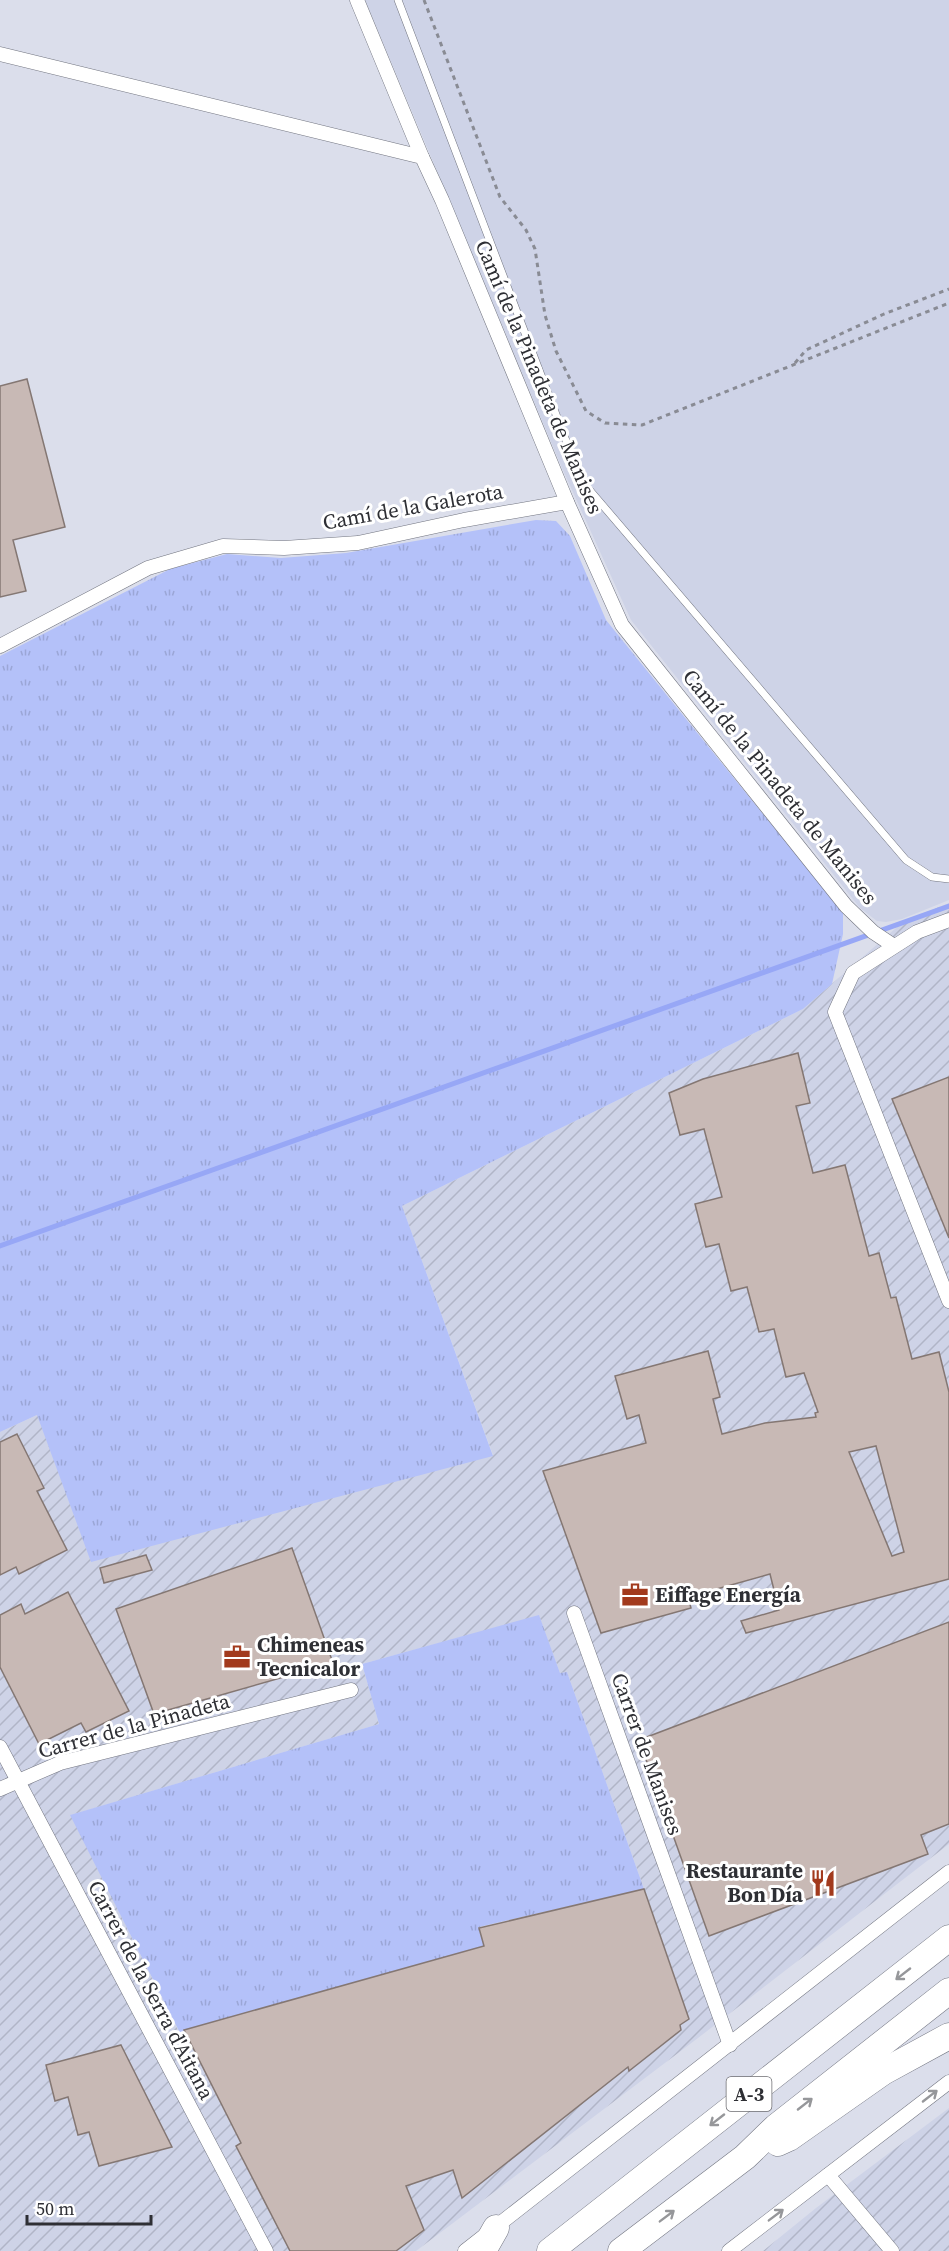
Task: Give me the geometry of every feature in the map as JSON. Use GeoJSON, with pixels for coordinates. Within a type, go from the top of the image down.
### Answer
{"type":"FeatureCollection","features":[{"type":"Feature","properties":{"kind":"highway","name":"A-3"},"geometry":{"type":"LineString","coordinates":[[550,2251],[949,1938]]}},
{"type":"Feature","properties":{"kind":"highway","name":"A-3"},"geometry":{"type":"LineString","coordinates":[[621,2251],[745,2157],[776,2127],[949,1991]]}},
{"type":"Feature","properties":{"kind":"highway"},"geometry":{"type":"LineString","coordinates":[[745,2157],[789,2138],[883,2072],[949,2036]]}},
{"type":"Feature","properties":{"kind":"highway"},"geometry":{"type":"LineString","coordinates":[[483,2251],[496,2228]]}},
{"type":"Feature","properties":{"kind":"street","name":"Camí de la Pinadeta de Manises"},"geometry":{"type":"LineString","coordinates":[[357,0],[567,501],[622,625],[846,906],[873,932],[894,946]]}},
{"type":"Feature","properties":{"kind":"street"},"geometry":{"type":"LineString","coordinates":[[0,54],[422,157]]}},
{"type":"Feature","properties":{"kind":"street","name":"Camí de la Galerota"},"geometry":{"type":"LineString","coordinates":[[0,646],[148,568],[222,546],[284,548],[358,543],[567,501]]}},
{"type":"Feature","properties":{"kind":"street"},"geometry":{"type":"LineString","coordinates":[[949,920],[917,932],[853,973],[835,1012],[949,1301]]}},
{"type":"Feature","properties":{"kind":"street","name":"Carrer de Manises"},"geometry":{"type":"LineString","coordinates":[[574,1613],[730,2045]]}},
{"type":"Feature","properties":{"kind":"street","name":"Carrer de la Pinadeta"},"geometry":{"type":"LineString","coordinates":[[0,1789],[60,1763],[351,1690]]}},
{"type":"Feature","properties":{"kind":"street","name":"Carrer de la Serra d'Aitana"},"geometry":{"type":"LineString","coordinates":[[0,1747],[266,2251]]}},
{"type":"Feature","properties":{"kind":"street"},"geometry":{"type":"LineString","coordinates":[[465,2251],[949,1872]]}},
{"type":"Feature","properties":{"kind":"street"},"geometry":{"type":"LineString","coordinates":[[729,2251],[949,2082]]}},
{"type":"Feature","properties":{"kind":"street"},"geometry":{"type":"LineString","coordinates":[[828,2175],[892,2251]]}},
{"type":"Feature","properties":{"kind":"lane"},"geometry":{"type":"LineString","coordinates":[[398,0],[581,480],[906,860],[932,877],[949,879]]}},
{"type":"Feature","properties":{"kind":"path"},"geometry":{"type":"LineString","coordinates":[[424,0],[500,197],[526,230],[535,249],[545,315],[556,351],[586,411],[605,423],[642,425],[949,303]]}},
{"type":"Feature","properties":{"kind":"path"},"geometry":{"type":"LineString","coordinates":[[794,364],[806,350],[884,314],[949,289]]}},
{"type":"Feature","properties":{"kind":"shaded area"},"geometry":{"type":"Polygon","coordinates":[[[365,0],[949,0],[949,900],[902,919],[886,922],[877,921],[860,908],[631,620],[562,468],[365,0]]]}},
{"type":"Feature","properties":{"kind":"shaded area"},"geometry":{"type":"Polygon","coordinates":[[[949,903],[949,1844],[698,2038],[416,2251],[0,2251],[0,1432],[37,1415],[493,1455],[402,1206],[803,1009],[904,921],[949,903]],[[539,1616],[362,1664],[379,1724],[71,1815],[179,2032],[484,1946],[479,1928],[644,1889],[567,1672],[560,1673],[539,1616]]]}},
{"type":"Feature","properties":{"kind":"shaded area"},"geometry":{"type":"Polygon","coordinates":[[[949,2108],[949,2251],[763,2251],[816,2208],[949,2108]]]}},
{"type":"Feature","properties":{"kind":"green space"},"geometry":{"type":"Polygon","coordinates":[[[536,520],[556,521],[570,536],[606,620],[843,913],[843,934],[832,984],[803,1009],[402,1206],[493,1456],[91,1562],[37,1415],[0,1432],[0,656],[170,569],[227,554],[281,558],[346,553],[536,520]]]}},
{"type":"Feature","properties":{"kind":"green space"},"geometry":{"type":"Polygon","coordinates":[[[539,1615],[560,1673],[567,1672],[644,1889],[479,1927],[484,1946],[180,2033],[70,1815],[379,1724],[362,1664],[539,1615]]]}},
{"type":"Feature","properties":{"kind":"building"},"geometry":{"type":"Polygon","coordinates":[[[27,379],[65,527],[13,540],[26,591],[0,597],[0,386],[27,379]]]}},
{"type":"Feature","properties":{"kind":"building"},"geometry":{"type":"Polygon","coordinates":[[[798,1053],[810,1103],[796,1106],[813,1173],[845,1165],[869,1256],[879,1253],[891,1298],[896,1297],[912,1359],[939,1352],[949,1392],[949,1579],[746,1633],[741,1621],[779,1610],[770,1574],[688,1597],[691,1608],[601,1633],[543,1471],[646,1443],[639,1415],[627,1419],[615,1376],[708,1351],[720,1397],[713,1399],[722,1434],[765,1423],[816,1417],[815,1413],[818,1412],[804,1373],[786,1377],[774,1329],[759,1332],[747,1287],[731,1291],[719,1244],[706,1247],[695,1204],[722,1197],[704,1129],[680,1135],[669,1093],[703,1079],[798,1053]],[[876,1446],[849,1452],[892,1556],[904,1552],[876,1446]]]}},
{"type":"Feature","properties":{"kind":"building"},"geometry":{"type":"Polygon","coordinates":[[[949,1077],[949,1238],[892,1099],[949,1077]]]}},
{"type":"Feature","properties":{"kind":"building"},"geometry":{"type":"Polygon","coordinates":[[[17,1434],[44,1488],[37,1491],[67,1550],[19,1574],[16,1567],[0,1575],[0,1442],[17,1434]]]}},
{"type":"Feature","properties":{"kind":"building"},"geometry":{"type":"Polygon","coordinates":[[[292,1548],[333,1663],[154,1714],[116,1609],[292,1548]]]}},
{"type":"Feature","properties":{"kind":"building"},"geometry":{"type":"Polygon","coordinates":[[[146,1555],[152,1570],[104,1583],[100,1568],[146,1555]]]}},
{"type":"Feature","properties":{"kind":"building"},"geometry":{"type":"Polygon","coordinates":[[[68,1592],[129,1711],[86,1732],[81,1723],[39,1744],[0,1667],[0,1615],[21,1604],[25,1614],[68,1592]]]}},
{"type":"Feature","properties":{"kind":"building"},"geometry":{"type":"Polygon","coordinates":[[[949,1622],[949,1824],[921,1835],[928,1854],[709,1936],[639,1740],[949,1622]]]}},
{"type":"Feature","properties":{"kind":"building"},"geometry":{"type":"Polygon","coordinates":[[[644,1889],[689,2019],[680,2025],[681,2030],[629,2071],[628,2067],[462,2198],[453,2170],[406,2186],[424,2230],[396,2251],[290,2251],[236,2146],[241,2143],[184,2030],[484,1946],[479,1928],[644,1889]]]}},
{"type":"Feature","properties":{"kind":"building"},"geometry":{"type":"Polygon","coordinates":[[[121,2045],[172,2147],[99,2166],[89,2132],[78,2135],[68,2097],[55,2101],[46,2065],[121,2045]]]}},
{"type":"Feature","properties":{"kind":"waterway"},"geometry":{"type":"LineString","coordinates":[[0,1246],[949,906]]}},
{"type":"Feature","properties":{"kind":"place","name":"Eiffage Energía"},"geometry":{"type":"Point","coordinates":[635,1595]}},
{"type":"Feature","properties":{"kind":"place","name":"Chimeneas Tecnicalor"},"geometry":{"type":"Point","coordinates":[237,1657]}},
{"type":"Feature","properties":{"kind":"place","name":"Restaurante Bon Día"},"geometry":{"type":"Point","coordinates":[823,1883]}}]}
